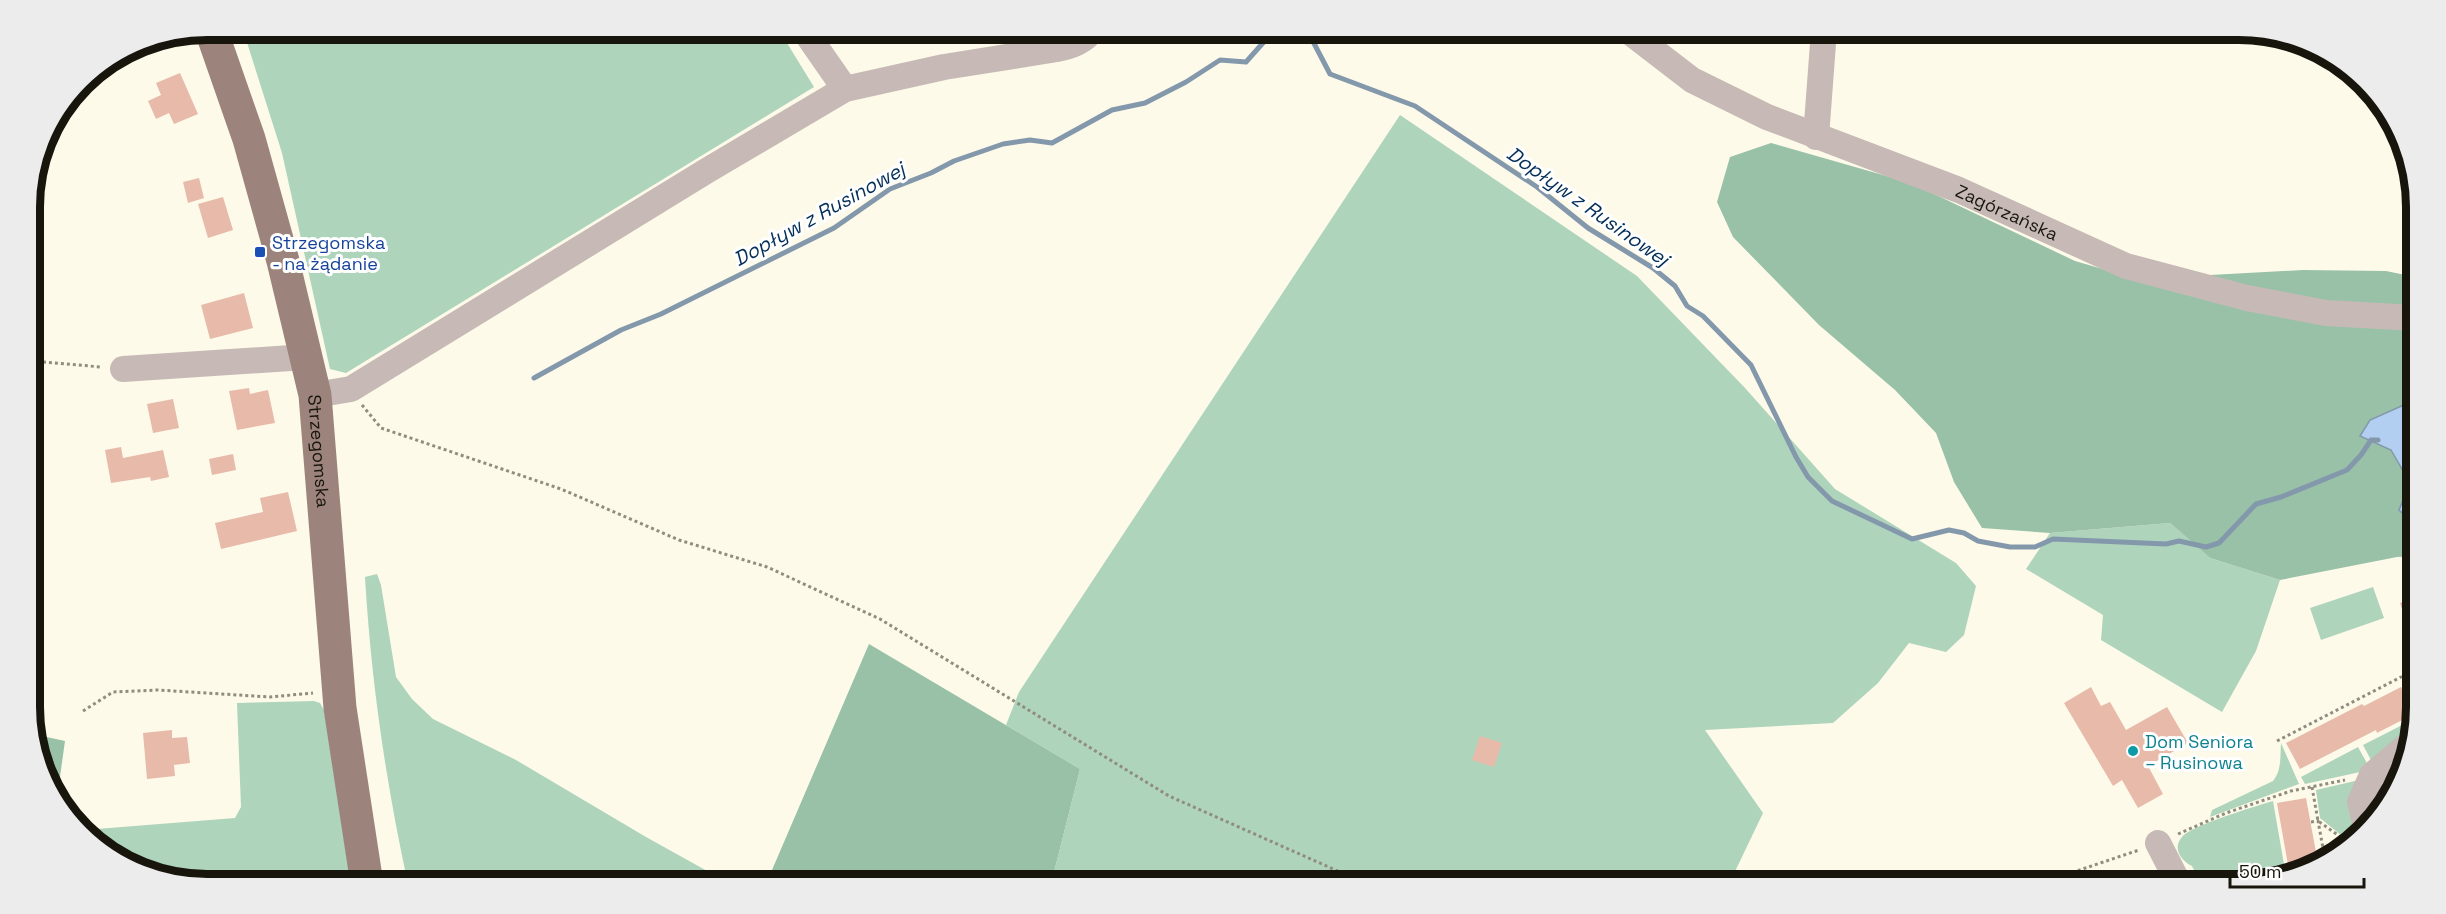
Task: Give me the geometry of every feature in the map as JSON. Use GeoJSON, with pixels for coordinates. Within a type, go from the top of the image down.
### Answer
{"type":"FeatureCollection","features":[{"type":"Feature","properties":{"kind":"main road","name":"Strzegomska"},"geometry":{"type":"LineString","coordinates":[[214,40],[249,140],[283,261],[315,395],[339,689],[367,874]]}},
{"type":"Feature","properties":{"kind":"street"},"geometry":{"type":"LineString","coordinates":[[811,40],[845,89]]}},
{"type":"Feature","properties":{"kind":"street"},"geometry":{"type":"LineString","coordinates":[[315,395],[351,389],[698,176],[845,89],[944,67],[1057,49],[1075,45],[1083,40]]}},
{"type":"Feature","properties":{"kind":"street","name":"Zagórzańska"},"geometry":{"type":"LineString","coordinates":[[1640,40],[1692,80],[1767,117],[1959,190],[2126,266],[2247,298],[2326,313],[2406,317]]}},
{"type":"Feature","properties":{"kind":"street"},"geometry":{"type":"LineString","coordinates":[[1816,137],[1823,40]]}},
{"type":"Feature","properties":{"kind":"street"},"geometry":{"type":"LineString","coordinates":[[123,369],[306,357]]}},
{"type":"Feature","properties":{"kind":"street"},"geometry":{"type":"LineString","coordinates":[[2364,817],[2360,802],[2372,775],[2399,752]]}},
{"type":"Feature","properties":{"kind":"street"},"geometry":{"type":"LineString","coordinates":[[2158,843],[2173,873]]}},
{"type":"Feature","properties":{"kind":"path"},"geometry":{"type":"LineString","coordinates":[[41,362],[123,369]]}},
{"type":"Feature","properties":{"kind":"path"},"geometry":{"type":"LineString","coordinates":[[351,389],[381,428],[561,489],[679,540],[767,567],[880,619],[1169,796],[1343,873]]}},
{"type":"Feature","properties":{"kind":"path"},"geometry":{"type":"LineString","coordinates":[[2277,741],[2401,677],[2406,686]]}},
{"type":"Feature","properties":{"kind":"path"},"geometry":{"type":"LineString","coordinates":[[83,711],[113,692],[158,690],[270,697],[339,689]]}},
{"type":"Feature","properties":{"kind":"path"},"geometry":{"type":"LineString","coordinates":[[2070,873],[2158,843],[2226,813],[2291,791],[2372,775]]}},
{"type":"Feature","properties":{"kind":"path"},"geometry":{"type":"LineString","coordinates":[[2312,787],[2324,850]]}},
{"type":"Feature","properties":{"kind":"path"},"geometry":{"type":"LineString","coordinates":[[2311,822],[2318,821],[2342,838]]}},
{"type":"Feature","properties":{"kind":"green space"},"geometry":{"type":"Polygon","coordinates":[[[246,40],[785,40],[814,87],[346,373],[330,369],[282,153],[246,40]]]}},
{"type":"Feature","properties":{"kind":"green space"},"geometry":{"type":"Polygon","coordinates":[[[1400,115],[1637,276],[1745,388],[1835,489],[1956,563],[1976,586],[1964,635],[1946,652],[1909,643],[1878,683],[1833,723],[1705,730],[1763,813],[1734,873],[1054,874],[1080,769],[1006,725],[1019,692],[1400,115]]]}},
{"type":"Feature","properties":{"kind":"green space"},"geometry":{"type":"Polygon","coordinates":[[[1771,143],[1911,183],[2075,261],[2137,279],[2303,270],[2386,271],[2406,275],[2406,557],[2280,580],[2210,558],[2170,523],[2050,533],[1982,528],[1954,482],[1936,433],[1895,390],[1819,325],[1733,237],[1717,202],[1730,157],[1771,143]]]}},
{"type":"Feature","properties":{"kind":"green space"},"geometry":{"type":"Polygon","coordinates":[[[2170,523],[2210,558],[2280,580],[2256,651],[2222,712],[2101,640],[2103,615],[2026,569],[2050,533],[2170,523]]]}},
{"type":"Feature","properties":{"kind":"green space"},"geometry":{"type":"Polygon","coordinates":[[[377,574],[381,585],[396,677],[412,699],[433,719],[516,760],[712,874],[406,874],[386,770],[375,693],[365,577],[377,574]]]}},
{"type":"Feature","properties":{"kind":"green space"},"geometry":{"type":"Polygon","coordinates":[[[2373,587],[2384,618],[2321,640],[2310,608],[2373,587]]]}},
{"type":"Feature","properties":{"kind":"green space"},"geometry":{"type":"Polygon","coordinates":[[[869,644],[1080,769],[1054,874],[770,874],[869,644]]]}},
{"type":"Feature","properties":{"kind":"green space"},"geometry":{"type":"Polygon","coordinates":[[[314,701],[320,703],[324,710],[349,874],[185,872],[154,865],[133,856],[94,829],[235,818],[241,807],[237,703],[314,701]]]}},
{"type":"Feature","properties":{"kind":"green space"},"geometry":{"type":"Polygon","coordinates":[[[2404,724],[2402,739],[2372,762],[2363,745],[2404,724]]]}},
{"type":"Feature","properties":{"kind":"green space"},"geometry":{"type":"Polygon","coordinates":[[[44,736],[65,741],[59,783],[49,760],[44,736]]]}},
{"type":"Feature","properties":{"kind":"green space"},"geometry":{"type":"Polygon","coordinates":[[[2281,743],[2299,784],[2210,817],[2212,810],[2273,781],[2279,768],[2281,743]]]}},
{"type":"Feature","properties":{"kind":"green space"},"geometry":{"type":"Polygon","coordinates":[[[2358,747],[2368,765],[2365,771],[2305,784],[2301,777],[2358,747]]]}},
{"type":"Feature","properties":{"kind":"green space"},"geometry":{"type":"Polygon","coordinates":[[[2359,780],[2356,826],[2342,836],[2320,818],[2316,790],[2359,780]]]}},
{"type":"Feature","properties":{"kind":"green space"},"geometry":{"type":"Polygon","coordinates":[[[2273,801],[2284,867],[2250,873],[2195,872],[2179,854],[2179,841],[2197,827],[2273,801]]]}},
{"type":"Feature","properties":{"kind":"water"},"geometry":{"type":"Polygon","coordinates":[[[2406,404],[2406,476],[2391,450],[2360,436],[2370,420],[2406,404]]]}},
{"type":"Feature","properties":{"kind":"water"},"geometry":{"type":"Polygon","coordinates":[[[2406,493],[2406,517],[2399,510],[2406,493]]]}},
{"type":"Feature","properties":{"kind":"building"},"geometry":{"type":"Polygon","coordinates":[[[180,73],[198,114],[174,124],[169,113],[156,119],[148,101],[161,95],[156,83],[180,73]]]}},
{"type":"Feature","properties":{"kind":"building"},"geometry":{"type":"Polygon","coordinates":[[[199,178],[204,198],[188,203],[183,182],[199,178]]]}},
{"type":"Feature","properties":{"kind":"building"},"geometry":{"type":"Polygon","coordinates":[[[223,197],[233,230],[208,238],[198,204],[223,197]]]}},
{"type":"Feature","properties":{"kind":"building"},"geometry":{"type":"Polygon","coordinates":[[[244,293],[253,328],[210,339],[201,305],[244,293]]]}},
{"type":"Feature","properties":{"kind":"building"},"geometry":{"type":"Polygon","coordinates":[[[249,388],[250,394],[268,390],[275,423],[237,430],[229,391],[249,388]]]}},
{"type":"Feature","properties":{"kind":"building"},"geometry":{"type":"Polygon","coordinates":[[[173,399],[179,428],[153,433],[147,404],[173,399]]]}},
{"type":"Feature","properties":{"kind":"building"},"geometry":{"type":"Polygon","coordinates":[[[121,447],[123,458],[163,450],[169,477],[151,481],[150,477],[111,483],[105,450],[121,447]]]}},
{"type":"Feature","properties":{"kind":"building"},"geometry":{"type":"Polygon","coordinates":[[[233,454],[236,470],[212,475],[209,459],[233,454]]]}},
{"type":"Feature","properties":{"kind":"building"},"geometry":{"type":"Polygon","coordinates":[[[288,492],[297,531],[221,549],[215,523],[263,512],[260,498],[288,492]]]}},
{"type":"Feature","properties":{"kind":"building"},"geometry":{"type":"Polygon","coordinates":[[[2406,601],[2406,621],[2400,603],[2406,601]]]}},
{"type":"Feature","properties":{"kind":"building","name":"Dom Seniora – Rusinowa"},"geometry":{"type":"Polygon","coordinates":[[[2091,687],[2101,706],[2110,702],[2126,730],[2167,707],[2188,743],[2148,766],[2163,794],[2138,808],[2122,780],[2113,786],[2064,703],[2091,687]]]}},
{"type":"Feature","properties":{"kind":"building"},"geometry":{"type":"Polygon","coordinates":[[[2401,687],[2406,697],[2405,719],[2377,733],[2376,730],[2300,769],[2286,743],[2362,704],[2364,706],[2401,687]]]}},
{"type":"Feature","properties":{"kind":"building"},"geometry":{"type":"Polygon","coordinates":[[[172,730],[172,738],[187,737],[190,763],[174,765],[175,776],[147,779],[143,733],[172,730]]]}},
{"type":"Feature","properties":{"kind":"building"},"geometry":{"type":"Polygon","coordinates":[[[1480,736],[1502,743],[1494,767],[1472,760],[1480,736]]]}},
{"type":"Feature","properties":{"kind":"building"},"geometry":{"type":"Polygon","coordinates":[[[2306,798],[2316,854],[2288,866],[2277,803],[2306,798]]]}},
{"type":"Feature","properties":{"kind":"waterway","name":"Dopływ z Rusinowej"},"geometry":{"type":"LineString","coordinates":[[534,378],[621,330],[661,314],[834,228],[890,189],[954,161],[1003,144],[1030,140],[1052,143],[1112,110],[1145,103],[1186,82],[1220,60],[1246,62],[1266,40]]}},
{"type":"Feature","properties":{"kind":"waterway","name":"Dopływ z Rusinowej"},"geometry":{"type":"LineString","coordinates":[[1312,40],[1330,74],[1415,106],[1537,187],[1588,228],[1653,268],[1675,286],[1687,306],[1703,316],[1751,365],[1808,477],[1832,501],[1912,539],[1949,530],[1964,533],[1978,541],[2010,547],[2035,547],[2053,539],[2166,544],[2179,541],[2206,547],[2219,543],[2256,504],[2281,497],[2347,470],[2371,440],[2378,440]]}},
{"type":"Feature","properties":{"kind":"place","name":"Strzegomska - na żądanie"},"geometry":{"type":"Point","coordinates":[260,252]}},
{"type":"Feature","properties":{"kind":"place","name":"Dom Seniora – Rusinowa"},"geometry":{"type":"Point","coordinates":[2133,751]}}]}
